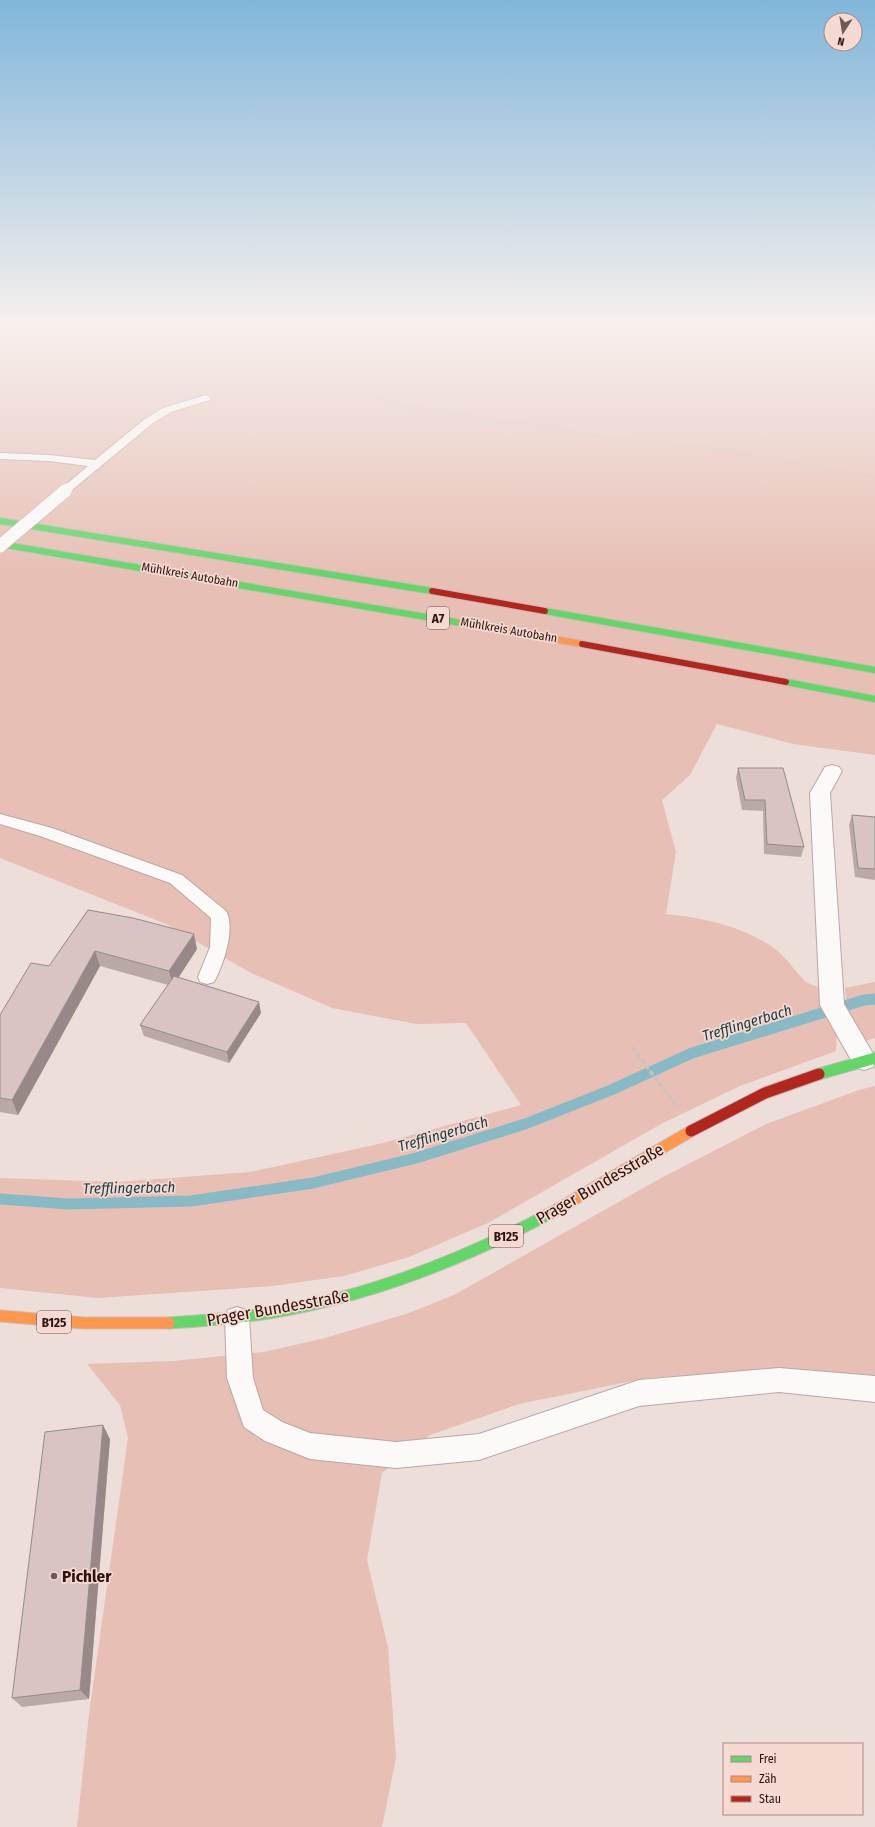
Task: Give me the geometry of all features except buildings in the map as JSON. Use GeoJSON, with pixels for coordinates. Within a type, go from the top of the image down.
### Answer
{"type":"FeatureCollection","features":[{"type":"Feature","properties":{"kind":"main road","name":"Mühlkreis Autobahn"},"geometry":{"type":"LineString","coordinates":[[0,521],[445,593],[875,670]]}},
{"type":"Feature","properties":{"kind":"main road","name":"Mühlkreis Autobahn"},"geometry":{"type":"LineString","coordinates":[[0,545],[422,615],[685,662],[875,699]]}},
{"type":"Feature","properties":{"kind":"main road","name":"Prager Bundesstraße"},"geometry":{"type":"LineString","coordinates":[[0,1316],[30,1320],[108,1326],[166,1324],[237,1318],[311,1306],[389,1286],[462,1258],[528,1226],[718,1116],[781,1087],[869,1059]]}},
{"type":"Feature","properties":{"kind":"street"},"geometry":{"type":"LineString","coordinates":[[832,771],[820,793],[832,1005],[850,1036],[869,1059]]}},
{"type":"Feature","properties":{"kind":"lane"},"geometry":{"type":"LineString","coordinates":[[0,545],[149,421],[167,410],[176,407]]}},
{"type":"Feature","properties":{"kind":"lane"},"geometry":{"type":"LineString","coordinates":[[0,456],[49,458],[97,464]]}},
{"type":"Feature","properties":{"kind":"lane"},"geometry":{"type":"LineString","coordinates":[[0,818],[46,832],[176,880],[220,916],[219,947],[208,977]]}},
{"type":"Feature","properties":{"kind":"lane"},"geometry":{"type":"LineString","coordinates":[[237,1318],[240,1378],[254,1418],[274,1432],[310,1446],[396,1456],[479,1447],[639,1393],[779,1380],[875,1389]]}},
{"type":"Feature","properties":{"kind":"path"},"geometry":{"type":"LineString","coordinates":[[413,407],[638,442],[694,446],[875,477]]}},
{"type":"Feature","properties":{"kind":"path"},"geometry":{"type":"LineString","coordinates":[[632,1047],[667,1092]]}},
{"type":"Feature","properties":{"kind":"shaded area"},"geometry":{"type":"Polygon","coordinates":[[[0,407],[875,407],[875,755],[793,744],[717,724],[690,775],[662,800],[676,852],[666,914],[723,924],[750,934],[775,949],[804,980],[821,988],[824,1012],[837,1034],[836,1051],[740,1086],[661,1124],[488,1223],[409,1257],[344,1276],[273,1286],[98,1298],[0,1288],[0,1178],[118,1182],[250,1172],[383,1143],[521,1105],[466,1023],[416,1024],[332,1008],[251,973],[166,924],[0,858],[0,407]]]}},
{"type":"Feature","properties":{"kind":"shaded area"},"geometry":{"type":"Polygon","coordinates":[[[875,982],[875,1038],[866,1041],[847,1010],[845,988],[875,982]]]}},
{"type":"Feature","properties":{"kind":"shaded area"},"geometry":{"type":"Polygon","coordinates":[[[875,1086],[875,1375],[776,1369],[647,1378],[519,1404],[430,1435],[382,1473],[367,1560],[388,1647],[396,1758],[382,1827],[77,1827],[89,1714],[128,1438],[120,1405],[87,1364],[173,1361],[264,1352],[325,1338],[409,1313],[454,1295],[661,1178],[766,1124],[859,1090],[875,1086]]]}},
{"type":"Feature","properties":{"kind":"waterway","name":"Trefflingerbach"},"geometry":{"type":"LineString","coordinates":[[0,1199],[69,1204],[191,1201],[313,1183],[416,1158],[525,1124],[611,1090],[692,1053],[864,1000],[875,999]]}},
{"type":"Feature","properties":{"kind":"traffic: fast"},"geometry":{"type":"LineString","coordinates":[[0,521],[432,591]]}},
{"type":"Feature","properties":{"kind":"traffic: fast"},"geometry":{"type":"LineString","coordinates":[[0,544],[461,623]]}},
{"type":"Feature","properties":{"kind":"traffic: fast"},"geometry":{"type":"LineString","coordinates":[[545,611],[875,670]]}},
{"type":"Feature","properties":{"kind":"traffic: fast"},"geometry":{"type":"LineString","coordinates":[[786,682],[875,699]]}},
{"type":"Feature","properties":{"kind":"traffic: fast"},"geometry":{"type":"LineString","coordinates":[[819,1074],[875,1058]]}},
{"type":"Feature","properties":{"kind":"traffic: fast"},"geometry":{"type":"LineString","coordinates":[[169,1323],[269,1313],[318,1303],[367,1290],[414,1275],[461,1257],[507,1236],[551,1213]]}},
{"type":"Feature","properties":{"kind":"traffic: slow"},"geometry":{"type":"LineString","coordinates":[[461,623],[582,644]]}},
{"type":"Feature","properties":{"kind":"traffic: slow"},"geometry":{"type":"LineString","coordinates":[[551,1213],[691,1131]]}},
{"type":"Feature","properties":{"kind":"traffic: slow"},"geometry":{"type":"LineString","coordinates":[[0,1316],[84,1323],[169,1323]]}},
{"type":"Feature","properties":{"kind":"traffic: jam"},"geometry":{"type":"LineString","coordinates":[[432,591],[545,611]]}},
{"type":"Feature","properties":{"kind":"traffic: jam"},"geometry":{"type":"LineString","coordinates":[[582,644],[786,682]]}},
{"type":"Feature","properties":{"kind":"traffic: jam"},"geometry":{"type":"LineString","coordinates":[[691,1131],[765,1093],[819,1074]]}},
{"type":"Feature","properties":{"kind":"place","name":"Pichler"},"geometry":{"type":"Point","coordinates":[54,1576]}}]}
